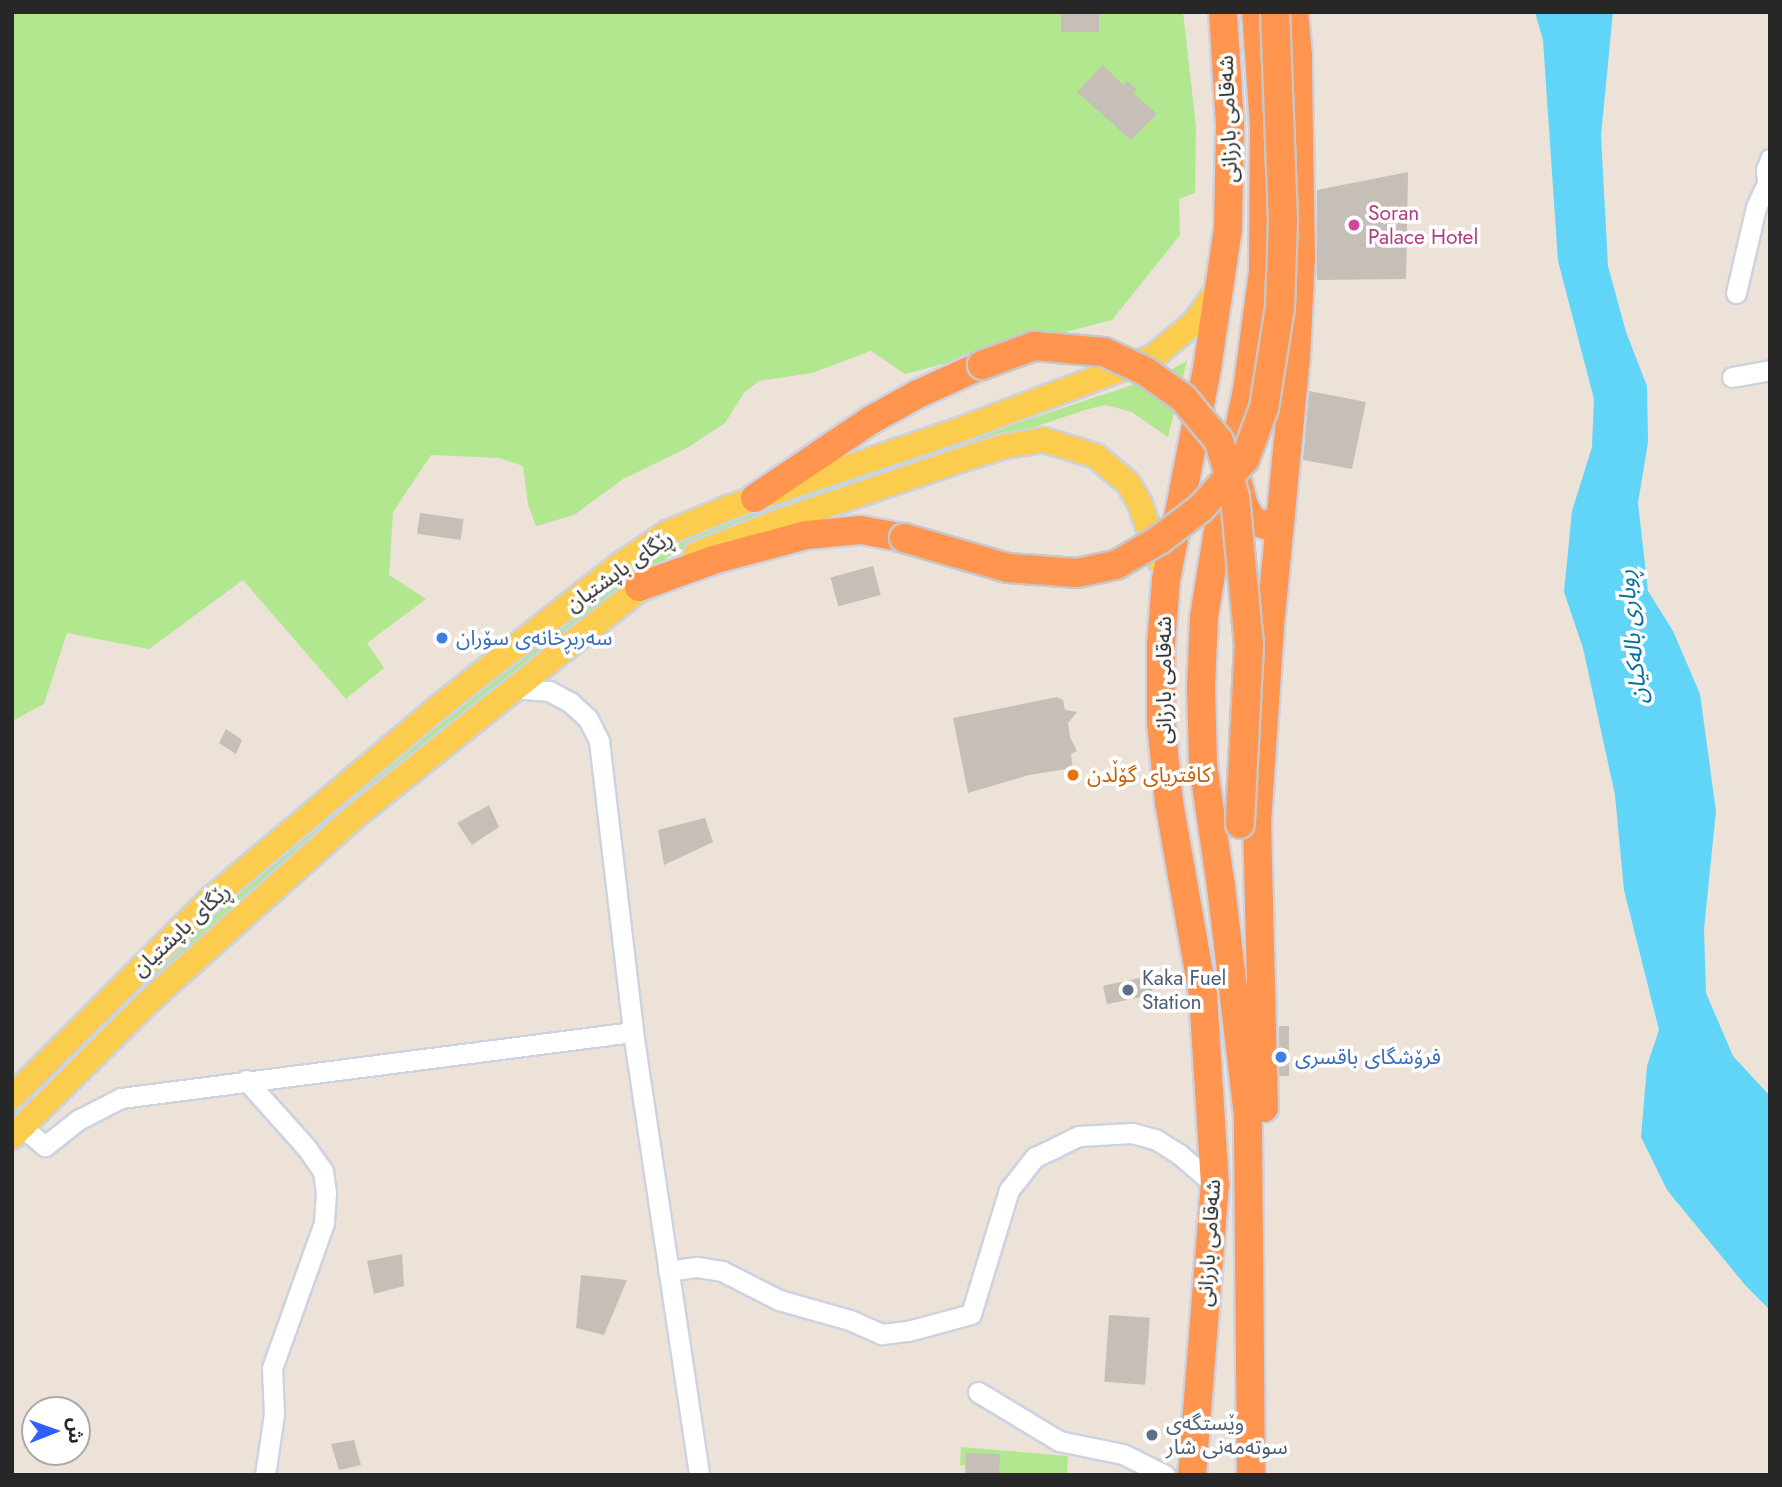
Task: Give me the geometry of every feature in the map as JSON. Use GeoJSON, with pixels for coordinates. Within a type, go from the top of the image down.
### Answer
{"type":"FeatureCollection","features":[{"type":"Feature","properties":{"kind":"highway","name":"شەقامی بارزانی"},"geometry":{"type":"LineString","coordinates":[[1192,1475],[1215,1185],[1203,995],[1169,803],[1161,722],[1166,580],[1222,285],[1231,182],[1223,12]]}},
{"type":"Feature","properties":{"kind":"highway","name":"شەقامی بارزانی"},"geometry":{"type":"LineString","coordinates":[[1251,1475],[1248,1116],[1222,887],[1203,762],[1200,688],[1204,617],[1247,390],[1263,271],[1264,126],[1256,12]]}},
{"type":"Feature","properties":{"kind":"highway"},"geometry":{"type":"LineString","coordinates":[[639,587],[713,560],[807,535],[861,530],[904,538],[1008,568],[1077,573],[1116,565],[1159,540],[1201,508],[1245,459],[1264,408],[1280,307],[1283,220],[1275,12]]}},
{"type":"Feature","properties":{"kind":"highway"},"geometry":{"type":"LineString","coordinates":[[1249,1199],[1259,1175],[1264,1149],[1256,856],[1276,570],[1296,357],[1301,258],[1299,93],[1294,12]]}},
{"type":"Feature","properties":{"kind":"highway"},"geometry":{"type":"LineString","coordinates":[[755,498],[871,420],[918,394],[982,365],[1034,346],[1104,352],[1145,372],[1183,398],[1219,441],[1235,497],[1249,644],[1240,824],[1248,1116]]}},
{"type":"Feature","properties":{"kind":"highway"},"geometry":{"type":"LineString","coordinates":[[1238,435],[1239,490],[1253,521],[1270,543],[1276,570]]}},
{"type":"Feature","properties":{"kind":"highway"},"geometry":{"type":"LineString","coordinates":[[1253,521],[1268,526],[1281,516]]}},
{"type":"Feature","properties":{"kind":"main road","name":"ڕێگای باپشتیان"},"geometry":{"type":"LineString","coordinates":[[12,1097],[211,899],[440,706],[620,565],[667,533],[755,498],[960,430],[1153,357],[1195,322],[1222,285]]}},
{"type":"Feature","properties":{"kind":"main road","name":"ڕێگای باپشتیان"},"geometry":{"type":"LineString","coordinates":[[17,1132],[149,1001],[353,818],[639,587],[687,558],[778,522],[982,453],[1044,440],[1096,456],[1128,482],[1140,504],[1166,580]]}},
{"type":"Feature","properties":{"kind":"street"},"geometry":{"type":"LineString","coordinates":[[1736,293],[1756,206],[1768,177]]}},
{"type":"Feature","properties":{"kind":"street"},"geometry":{"type":"LineString","coordinates":[[1732,377],[1770,370]]}},
{"type":"Feature","properties":{"kind":"street"},"geometry":{"type":"LineString","coordinates":[[513,688],[549,691],[570,702],[587,719],[599,741],[633,1032],[699,1475]]}},
{"type":"Feature","properties":{"kind":"street"},"geometry":{"type":"LineString","coordinates":[[17,1132],[45,1146],[78,1120],[121,1098],[633,1032]]}},
{"type":"Feature","properties":{"kind":"street"},"geometry":{"type":"LineString","coordinates":[[246,1080],[306,1147],[323,1171],[326,1193],[324,1223],[272,1368],[274,1415],[265,1475]]}},
{"type":"Feature","properties":{"kind":"street"},"geometry":{"type":"LineString","coordinates":[[668,1272],[697,1267],[722,1271],[779,1300],[850,1320],[882,1334],[908,1331],[971,1314],[1009,1190],[1020,1172],[1035,1157],[1067,1141],[1079,1136],[1104,1133],[1132,1133],[1155,1139],[1179,1154],[1215,1185]]}},
{"type":"Feature","properties":{"kind":"street"},"geometry":{"type":"LineString","coordinates":[[978,1392],[1059,1441],[1123,1454],[1165,1475]]}},
{"type":"Feature","properties":{"kind":"green space"},"geometry":{"type":"Polygon","coordinates":[[[12,12],[1183,12],[1196,127],[1195,193],[1179,199],[1180,235],[1112,320],[905,374],[871,351],[812,373],[759,381],[744,393],[725,423],[687,448],[623,479],[574,515],[536,526],[528,504],[523,466],[500,458],[431,455],[393,512],[389,575],[426,599],[367,643],[384,668],[346,699],[243,580],[149,649],[67,633],[44,704],[12,721],[12,12]]]}},
{"type":"Feature","properties":{"kind":"green space"},"geometry":{"type":"Polygon","coordinates":[[[1187,361],[1168,437],[1132,412],[1106,405],[1088,409],[745,523],[694,542],[668,557],[260,884],[150,983],[12,1128],[12,1113],[174,949],[384,766],[660,552],[730,519],[1159,376],[1187,361]]]}},
{"type":"Feature","properties":{"kind":"green space"},"geometry":{"type":"Polygon","coordinates":[[[961,1447],[1068,1456],[1067,1475],[989,1475],[979,1466],[960,1465],[961,1447]]]}},
{"type":"Feature","properties":{"kind":"water","name":"ڕوباری بالەکیان"},"geometry":{"type":"Polygon","coordinates":[[[1535,12],[1613,12],[1601,135],[1608,266],[1626,332],[1647,386],[1648,442],[1638,503],[1648,591],[1673,631],[1700,694],[1716,811],[1704,929],[1706,993],[1733,1056],[1770,1096],[1770,1310],[1745,1285],[1667,1190],[1641,1137],[1647,1066],[1659,1030],[1624,890],[1615,795],[1583,648],[1564,592],[1572,511],[1592,447],[1594,399],[1558,261],[1543,40],[1535,12]]]}},
{"type":"Feature","properties":{"kind":"building"},"geometry":{"type":"Polygon","coordinates":[[[1061,12],[1099,12],[1099,32],[1061,32],[1061,12]]]}},
{"type":"Feature","properties":{"kind":"building"},"geometry":{"type":"Polygon","coordinates":[[[1103,65],[1123,85],[1127,81],[1137,89],[1133,93],[1157,114],[1131,140],[1077,92],[1103,65]]]}},
{"type":"Feature","properties":{"kind":"building"},"geometry":{"type":"Polygon","coordinates":[[[1408,172],[1406,279],[1317,280],[1317,190],[1408,172]]]}},
{"type":"Feature","properties":{"kind":"building"},"geometry":{"type":"Polygon","coordinates":[[[1309,391],[1366,402],[1352,469],[1303,460],[1309,391]]]}},
{"type":"Feature","properties":{"kind":"building"},"geometry":{"type":"Polygon","coordinates":[[[420,513],[464,519],[461,540],[417,534],[420,513]]]}},
{"type":"Feature","properties":{"kind":"building"},"geometry":{"type":"Polygon","coordinates":[[[873,566],[881,595],[838,606],[830,577],[873,566]]]}},
{"type":"Feature","properties":{"kind":"building"},"geometry":{"type":"Polygon","coordinates":[[[1057,697],[1063,700],[1065,710],[1077,712],[1068,723],[1070,737],[1077,751],[1071,754],[1073,768],[1029,775],[968,793],[953,718],[1057,697]]]}},
{"type":"Feature","properties":{"kind":"building"},"geometry":{"type":"Polygon","coordinates":[[[226,729],[242,740],[236,754],[219,743],[226,729]]]}},
{"type":"Feature","properties":{"kind":"building"},"geometry":{"type":"Polygon","coordinates":[[[489,805],[499,827],[472,845],[457,823],[489,805]]]}},
{"type":"Feature","properties":{"kind":"building"},"geometry":{"type":"Polygon","coordinates":[[[705,818],[713,842],[664,865],[658,830],[705,818]]]}},
{"type":"Feature","properties":{"kind":"building","name":"Kaka Fuel Station"},"geometry":{"type":"Polygon","coordinates":[[[1149,976],[1153,995],[1107,1004],[1103,986],[1149,976]]]}},
{"type":"Feature","properties":{"kind":"building"},"geometry":{"type":"Polygon","coordinates":[[[1279,1026],[1289,1026],[1289,1076],[1279,1076],[1279,1026]]]}},
{"type":"Feature","properties":{"kind":"building"},"geometry":{"type":"Polygon","coordinates":[[[402,1254],[404,1286],[374,1294],[367,1261],[402,1254]]]}},
{"type":"Feature","properties":{"kind":"building"},"geometry":{"type":"Polygon","coordinates":[[[581,1275],[627,1280],[604,1335],[576,1328],[581,1275]]]}},
{"type":"Feature","properties":{"kind":"building"},"geometry":{"type":"Polygon","coordinates":[[[1109,1315],[1150,1318],[1145,1385],[1104,1382],[1109,1315]]]}},
{"type":"Feature","properties":{"kind":"building"},"geometry":{"type":"Polygon","coordinates":[[[354,1440],[361,1465],[339,1470],[331,1444],[354,1440]]]}},
{"type":"Feature","properties":{"kind":"building"},"geometry":{"type":"Polygon","coordinates":[[[966,1453],[1000,1454],[999,1475],[965,1475],[966,1453]]]}},
{"type":"Feature","properties":{"kind":"place","name":"Soran Palace Hotel"},"geometry":{"type":"Point","coordinates":[1354,225]}},
{"type":"Feature","properties":{"kind":"place","name":"سەربڕخانەی سۆران"},"geometry":{"type":"Point","coordinates":[442,638]}},
{"type":"Feature","properties":{"kind":"place","name":"کافتریای گۆڵدن"},"geometry":{"type":"Point","coordinates":[1073,775]}},
{"type":"Feature","properties":{"kind":"place","name":"Kaka Fuel Station"},"geometry":{"type":"Point","coordinates":[1128,990]}},
{"type":"Feature","properties":{"kind":"place","name":"فرۆشگای باقسری"},"geometry":{"type":"Point","coordinates":[1281,1057]}},
{"type":"Feature","properties":{"kind":"place","name":"وێستگەی سوتەمەنی شار"},"geometry":{"type":"Point","coordinates":[1152,1435]}}]}
